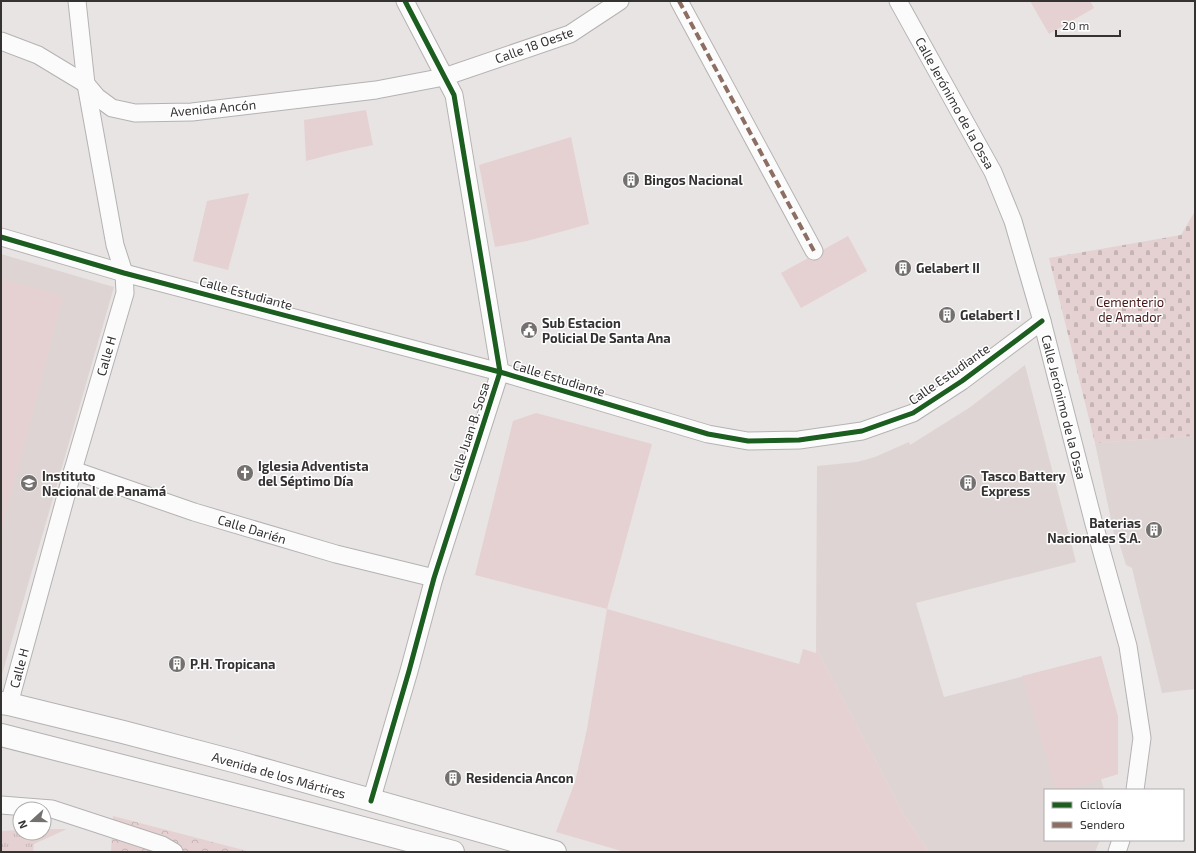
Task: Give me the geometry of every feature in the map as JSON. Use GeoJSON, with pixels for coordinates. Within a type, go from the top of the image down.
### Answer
{"type":"FeatureCollection","features":[{"type":"Feature","properties":{"kind":"highway","name":"Avenida de los Mártires"},"geometry":{"type":"LineString","coordinates":[[4,703],[131,734],[555,852]]}},
{"type":"Feature","properties":{"kind":"highway"},"geometry":{"type":"LineString","coordinates":[[1,735],[453,852]]}},
{"type":"Feature","properties":{"kind":"highway"},"geometry":{"type":"LineString","coordinates":[[1,752],[96,760]]}},
{"type":"Feature","properties":{"kind":"street","name":"Calle H"},"geometry":{"type":"LineString","coordinates":[[4,703],[125,293],[124,273],[115,245],[86,84],[77,1]]}},
{"type":"Feature","properties":{"kind":"street","name":"Calle Juan B. Sosa"},"geometry":{"type":"LineString","coordinates":[[371,800],[410,671],[434,578],[500,372],[454,94],[405,1]]}},
{"type":"Feature","properties":{"kind":"street","name":"Calle 18 Oeste"},"geometry":{"type":"LineString","coordinates":[[444,77],[570,34],[620,1]]}},
{"type":"Feature","properties":{"kind":"street"},"geometry":{"type":"LineString","coordinates":[[679,1],[814,251]]}},
{"type":"Feature","properties":{"kind":"street","name":"Calle Jerónimo de la Ossa"},"geometry":{"type":"LineString","coordinates":[[898,1],[993,172],[1013,221],[1042,321],[1092,517],[1128,646],[1142,738],[1135,789]]}},
{"type":"Feature","properties":{"kind":"street","name":"Avenida Ancón"},"geometry":{"type":"LineString","coordinates":[[1,41],[38,55],[86,84],[97,97],[112,108],[135,113],[192,112],[376,90],[444,77]]}},
{"type":"Feature","properties":{"kind":"street","name":"Calle Estudiante"},"geometry":{"type":"LineString","coordinates":[[1,237],[124,273],[500,372],[708,434],[748,440],[799,440],[862,431],[913,413],[962,381],[1042,321]]}},
{"type":"Feature","properties":{"kind":"street","name":"Calle Darién"},"geometry":{"type":"LineString","coordinates":[[73,470],[194,512],[313,547],[434,578]]}},
{"type":"Feature","properties":{"kind":"street"},"geometry":{"type":"LineString","coordinates":[[1,806],[52,809],[162,845],[174,852]]}},
{"type":"Feature","properties":{"kind":"street"},"geometry":{"type":"LineString","coordinates":[[1118,852],[1122,841]]}},
{"type":"Feature","properties":{"kind":"shaded area","name":"Instituto Nacional de Panamá"},"geometry":{"type":"Polygon","coordinates":[[[1,254],[114,287],[1,678],[1,254]]]}},
{"type":"Feature","properties":{"kind":"shaded area"},"geometry":{"type":"Polygon","coordinates":[[[1025,365],[1076,562],[916,603],[944,697],[1101,656],[1118,717],[1118,774],[1101,779],[1104,789],[1044,789],[1044,841],[1100,841],[1095,852],[929,852],[904,815],[816,648],[817,466],[857,462],[875,457],[909,442],[910,445],[969,408],[1025,365]]]}},
{"type":"Feature","properties":{"kind":"shaded area","name":"Baterias Nacionales S.A."},"geometry":{"type":"Polygon","coordinates":[[[1195,436],[1195,689],[1162,693],[1132,568],[1126,565],[1117,536],[1114,534],[1095,443],[1195,436]]]}},
{"type":"Feature","properties":{"kind":"green space"},"geometry":{"type":"Polygon","coordinates":[[[1030,1],[1090,1],[1094,8],[1049,34],[1030,1]]]}},
{"type":"Feature","properties":{"kind":"green space"},"geometry":{"type":"Polygon","coordinates":[[[366,110],[373,145],[306,161],[304,120],[366,110]]]}},
{"type":"Feature","properties":{"kind":"green space"},"geometry":{"type":"Polygon","coordinates":[[[571,137],[589,224],[527,241],[495,247],[479,165],[571,137]]]}},
{"type":"Feature","properties":{"kind":"green space"},"geometry":{"type":"Polygon","coordinates":[[[249,193],[228,270],[193,261],[207,201],[249,193]]]}},
{"type":"Feature","properties":{"kind":"green space","name":"Cementerio de Amador"},"geometry":{"type":"Polygon","coordinates":[[[1195,211],[1195,436],[1095,443],[1049,258],[1181,235],[1195,211]]]}},
{"type":"Feature","properties":{"kind":"green space"},"geometry":{"type":"Polygon","coordinates":[[[848,236],[867,271],[801,308],[781,273],[848,236]]]}},
{"type":"Feature","properties":{"kind":"green space"},"geometry":{"type":"Polygon","coordinates":[[[1,279],[63,296],[1,534],[1,279]]]}},
{"type":"Feature","properties":{"kind":"green space"},"geometry":{"type":"Polygon","coordinates":[[[536,413],[652,444],[607,609],[475,575],[513,421],[536,413]]]}},
{"type":"Feature","properties":{"kind":"green space"},"geometry":{"type":"Polygon","coordinates":[[[607,609],[799,664],[803,649],[816,653],[816,648],[904,815],[929,852],[625,852],[556,832],[575,782],[587,729],[607,609]]]}},
{"type":"Feature","properties":{"kind":"green space"},"geometry":{"type":"Polygon","coordinates":[[[1101,656],[1118,717],[1118,774],[1069,789],[1056,789],[1022,676],[1101,656]]]}},
{"type":"Feature","properties":{"kind":"green space"},"geometry":{"type":"Polygon","coordinates":[[[113,816],[251,852],[111,852],[113,816]]]}},
{"type":"Feature","properties":{"kind":"green space"},"geometry":{"type":"Polygon","coordinates":[[[52,829],[67,829],[52,836],[52,829]]]}},
{"type":"Feature","properties":{"kind":"green space"},"geometry":{"type":"Polygon","coordinates":[[[12,830],[12,841],[41,841],[34,844],[33,852],[1,852],[1,831],[12,830]]]}},
{"type":"Feature","properties":{"kind":"marked path"},"geometry":{"type":"LineString","coordinates":[[679,1],[814,251]]}},
{"type":"Feature","properties":{"kind":"cycle path"},"geometry":{"type":"LineString","coordinates":[[371,801],[409,671],[434,578],[500,372],[454,95],[405,1]]}},
{"type":"Feature","properties":{"kind":"cycle path"},"geometry":{"type":"LineString","coordinates":[[1,237],[124,273],[500,372],[708,434],[748,441],[799,440],[862,431],[913,413],[962,381],[1042,321]]}},
{"type":"Feature","properties":{"kind":"place","name":"Bingos Nacional"},"geometry":{"type":"Point","coordinates":[631,180]}},
{"type":"Feature","properties":{"kind":"place","name":"Gelabert II"},"geometry":{"type":"Point","coordinates":[903,268]}},
{"type":"Feature","properties":{"kind":"place","name":"Gelabert I"},"geometry":{"type":"Point","coordinates":[947,315]}},
{"type":"Feature","properties":{"kind":"place","name":"Sub Estacion Policial De Santa Ana"},"geometry":{"type":"Point","coordinates":[529,330]}},
{"type":"Feature","properties":{"kind":"place","name":"Iglesia Adventista del Séptimo Día"},"geometry":{"type":"Point","coordinates":[245,473]}},
{"type":"Feature","properties":{"kind":"place","name":"Instituto Nacional de Panamá"},"geometry":{"type":"Point","coordinates":[29,483]}},
{"type":"Feature","properties":{"kind":"place","name":"Tasco Battery Express"},"geometry":{"type":"Point","coordinates":[968,483]}},
{"type":"Feature","properties":{"kind":"place","name":"Baterias Nacionales S.A."},"geometry":{"type":"Point","coordinates":[1154,530]}},
{"type":"Feature","properties":{"kind":"place","name":"P.H. Tropicana"},"geometry":{"type":"Point","coordinates":[177,664]}},
{"type":"Feature","properties":{"kind":"place","name":"Residencia Ancon"},"geometry":{"type":"Point","coordinates":[453,778]}}]}
